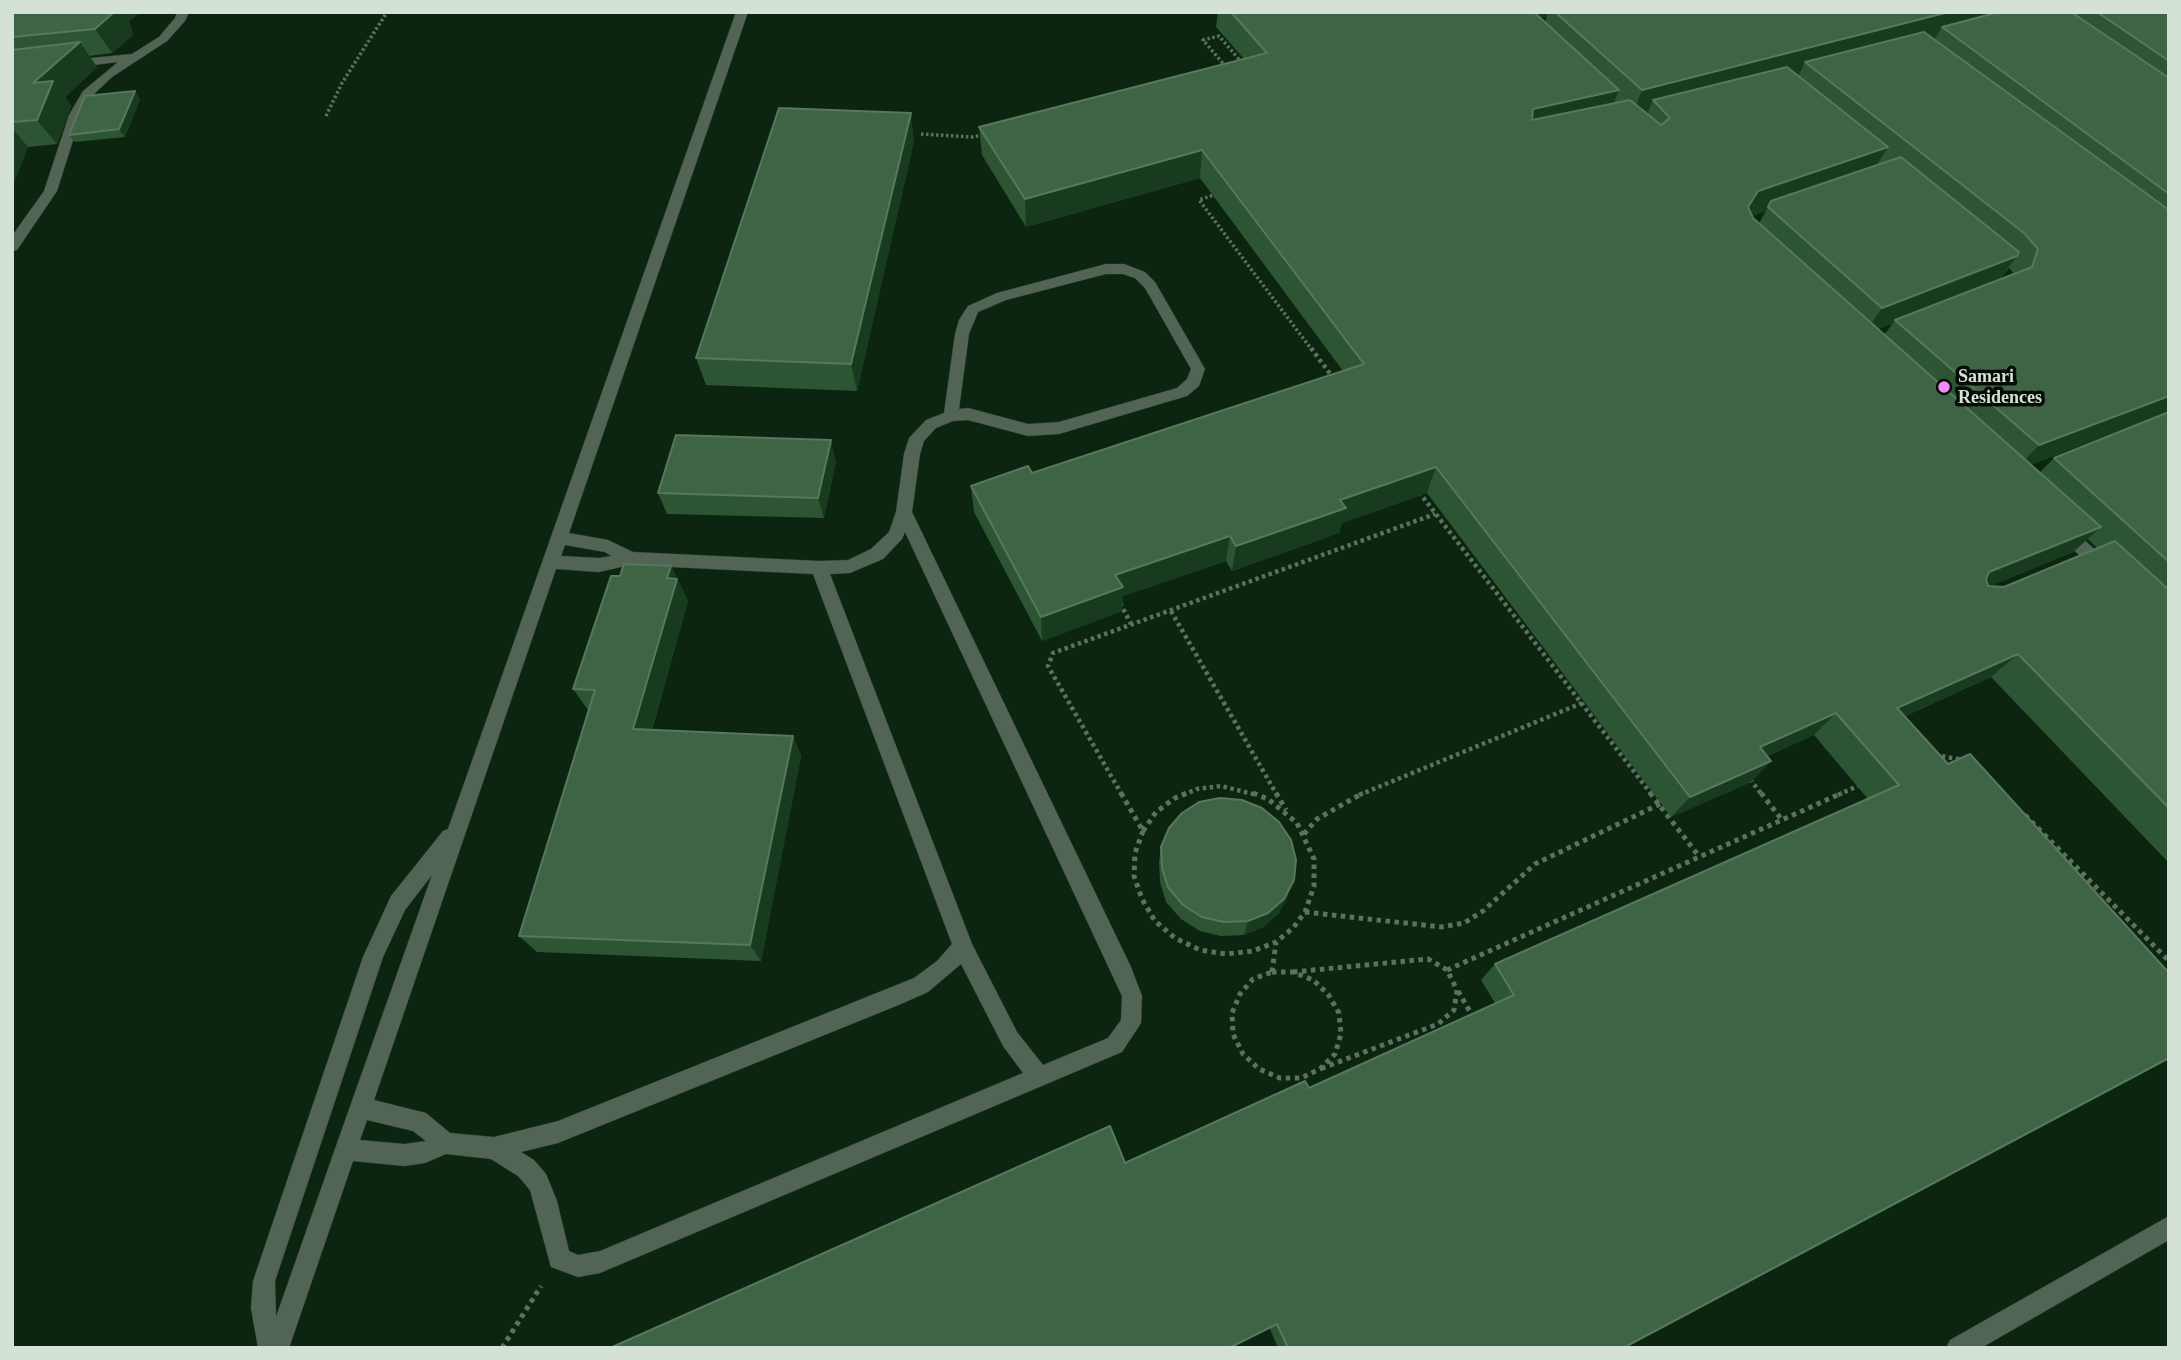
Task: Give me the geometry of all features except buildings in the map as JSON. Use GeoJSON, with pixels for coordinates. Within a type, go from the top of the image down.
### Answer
{"type":"FeatureCollection","features":[{"type":"Feature","properties":{"kind":"street"},"geometry":{"type":"LineString","coordinates":[[12,247],[50,191],[75,115],[87,94],[108,74],[163,39],[181,19],[183,12]]}},
{"type":"Feature","properties":{"kind":"street"},"geometry":{"type":"LineString","coordinates":[[277,1348],[742,12]]}},
{"type":"Feature","properties":{"kind":"street"},"geometry":{"type":"LineString","coordinates":[[54,66],[136,57]]}},
{"type":"Feature","properties":{"kind":"street"},"geometry":{"type":"LineString","coordinates":[[551,562],[599,565],[630,558],[819,568],[850,566],[877,554],[896,535],[904,512],[912,454],[917,438],[931,424],[951,416],[968,414],[1028,430],[1059,428],[1182,392],[1194,382],[1198,369],[1150,285],[1140,275],[1124,269],[1106,269],[986,300],[973,309],[962,334],[951,416]]}},
{"type":"Feature","properties":{"kind":"street"},"geometry":{"type":"LineString","coordinates":[[495,1148],[526,1168],[538,1182],[546,1201],[559,1259],[578,1266],[600,1262],[1115,1045],[1131,1023],[1132,996],[904,512]]}},
{"type":"Feature","properties":{"kind":"street"},"geometry":{"type":"LineString","coordinates":[[2051,518],[2084,557],[2119,583]]}},
{"type":"Feature","properties":{"kind":"street"},"geometry":{"type":"LineString","coordinates":[[559,538],[608,546],[630,558]]}},
{"type":"Feature","properties":{"kind":"street"},"geometry":{"type":"LineString","coordinates":[[819,568],[963,947],[1010,1039],[1040,1078]]}},
{"type":"Feature","properties":{"kind":"street"},"geometry":{"type":"LineString","coordinates":[[270,1348],[263,1308],[264,1281],[373,957],[385,926],[398,903],[458,826]]}},
{"type":"Feature","properties":{"kind":"street"},"geometry":{"type":"LineString","coordinates":[[346,1149],[404,1155],[425,1152],[446,1143],[495,1148],[558,1132],[921,985],[944,968],[963,947]]}},
{"type":"Feature","properties":{"kind":"street"},"geometry":{"type":"LineString","coordinates":[[361,1108],[418,1121],[446,1143]]}},
{"type":"Feature","properties":{"kind":"street"},"geometry":{"type":"LineString","coordinates":[[1958,1348],[2169,1227]]}},
{"type":"Feature","properties":{"kind":"path"},"geometry":{"type":"LineString","coordinates":[[326,116],[342,83],[387,12]]}},
{"type":"Feature","properties":{"kind":"path"},"geometry":{"type":"LineString","coordinates":[[1231,74],[1203,40],[1219,36],[1251,73]]}},
{"type":"Feature","properties":{"kind":"path"},"geometry":{"type":"LineString","coordinates":[[920,134],[972,137],[998,131]]}},
{"type":"Feature","properties":{"kind":"path"},"geometry":{"type":"LineString","coordinates":[[1223,192],[1199,200],[1339,386]]}},
{"type":"Feature","properties":{"kind":"path"},"geometry":{"type":"LineString","coordinates":[[1411,481],[1699,855]]}},
{"type":"Feature","properties":{"kind":"path"},"geometry":{"type":"LineString","coordinates":[[1143,831],[1048,666],[1053,653],[1435,514]]}},
{"type":"Feature","properties":{"kind":"path"},"geometry":{"type":"LineString","coordinates":[[1118,599],[1131,624]]}},
{"type":"Feature","properties":{"kind":"path"},"geometry":{"type":"LineString","coordinates":[[1171,611],[1288,814],[1304,834],[1314,859],[1314,886],[1305,912],[1293,928],[1276,942],[1253,951],[1226,954],[1200,950],[1175,938],[1155,921],[1142,899],[1134,876],[1135,853],[1143,831],[1156,812],[1175,798],[1197,789],[1221,786],[1246,789],[1268,799],[1288,814]]}},
{"type":"Feature","properties":{"kind":"path"},"geometry":{"type":"LineString","coordinates":[[1304,834],[1317,819],[1348,799],[1582,702]]}},
{"type":"Feature","properties":{"kind":"path"},"geometry":{"type":"LineString","coordinates":[[1925,757],[1941,754],[1968,762]]}},
{"type":"Feature","properties":{"kind":"path"},"geometry":{"type":"LineString","coordinates":[[1748,777],[1782,820]]}},
{"type":"Feature","properties":{"kind":"path"},"geometry":{"type":"LineString","coordinates":[[1447,970],[1869,780]]}},
{"type":"Feature","properties":{"kind":"path"},"geometry":{"type":"LineString","coordinates":[[1305,912],[1441,927],[1464,923],[1483,911],[1535,864],[1660,804]]}},
{"type":"Feature","properties":{"kind":"path"},"geometry":{"type":"LineString","coordinates":[[2020,810],[2169,961]]}},
{"type":"Feature","properties":{"kind":"path"},"geometry":{"type":"LineString","coordinates":[[2084,894],[2096,887]]}},
{"type":"Feature","properties":{"kind":"path"},"geometry":{"type":"LineString","coordinates":[[1272,972],[1276,942]]}},
{"type":"Feature","properties":{"kind":"path"},"geometry":{"type":"LineString","coordinates":[[1457,990],[1454,1010],[1438,1024],[1301,1078],[1280,1078],[1259,1069],[1243,1054],[1233,1034],[1232,1013],[1240,994],[1253,979],[1272,972],[1428,959],[1447,970],[1478,1024]]}},
{"type":"Feature","properties":{"kind":"path"},"geometry":{"type":"LineString","coordinates":[[1293,972],[1313,980],[1328,994],[1339,1013],[1341,1034],[1335,1054],[1320,1069]]}},
{"type":"Feature","properties":{"kind":"path"},"geometry":{"type":"LineString","coordinates":[[1301,1078],[1307,1090]]}},
{"type":"Feature","properties":{"kind":"path"},"geometry":{"type":"LineString","coordinates":[[502,1348],[559,1259]]}},
{"type":"Feature","properties":{"kind":"place","name":"Samari Residences"},"geometry":{"type":"Point","coordinates":[1944,387]}}]}
